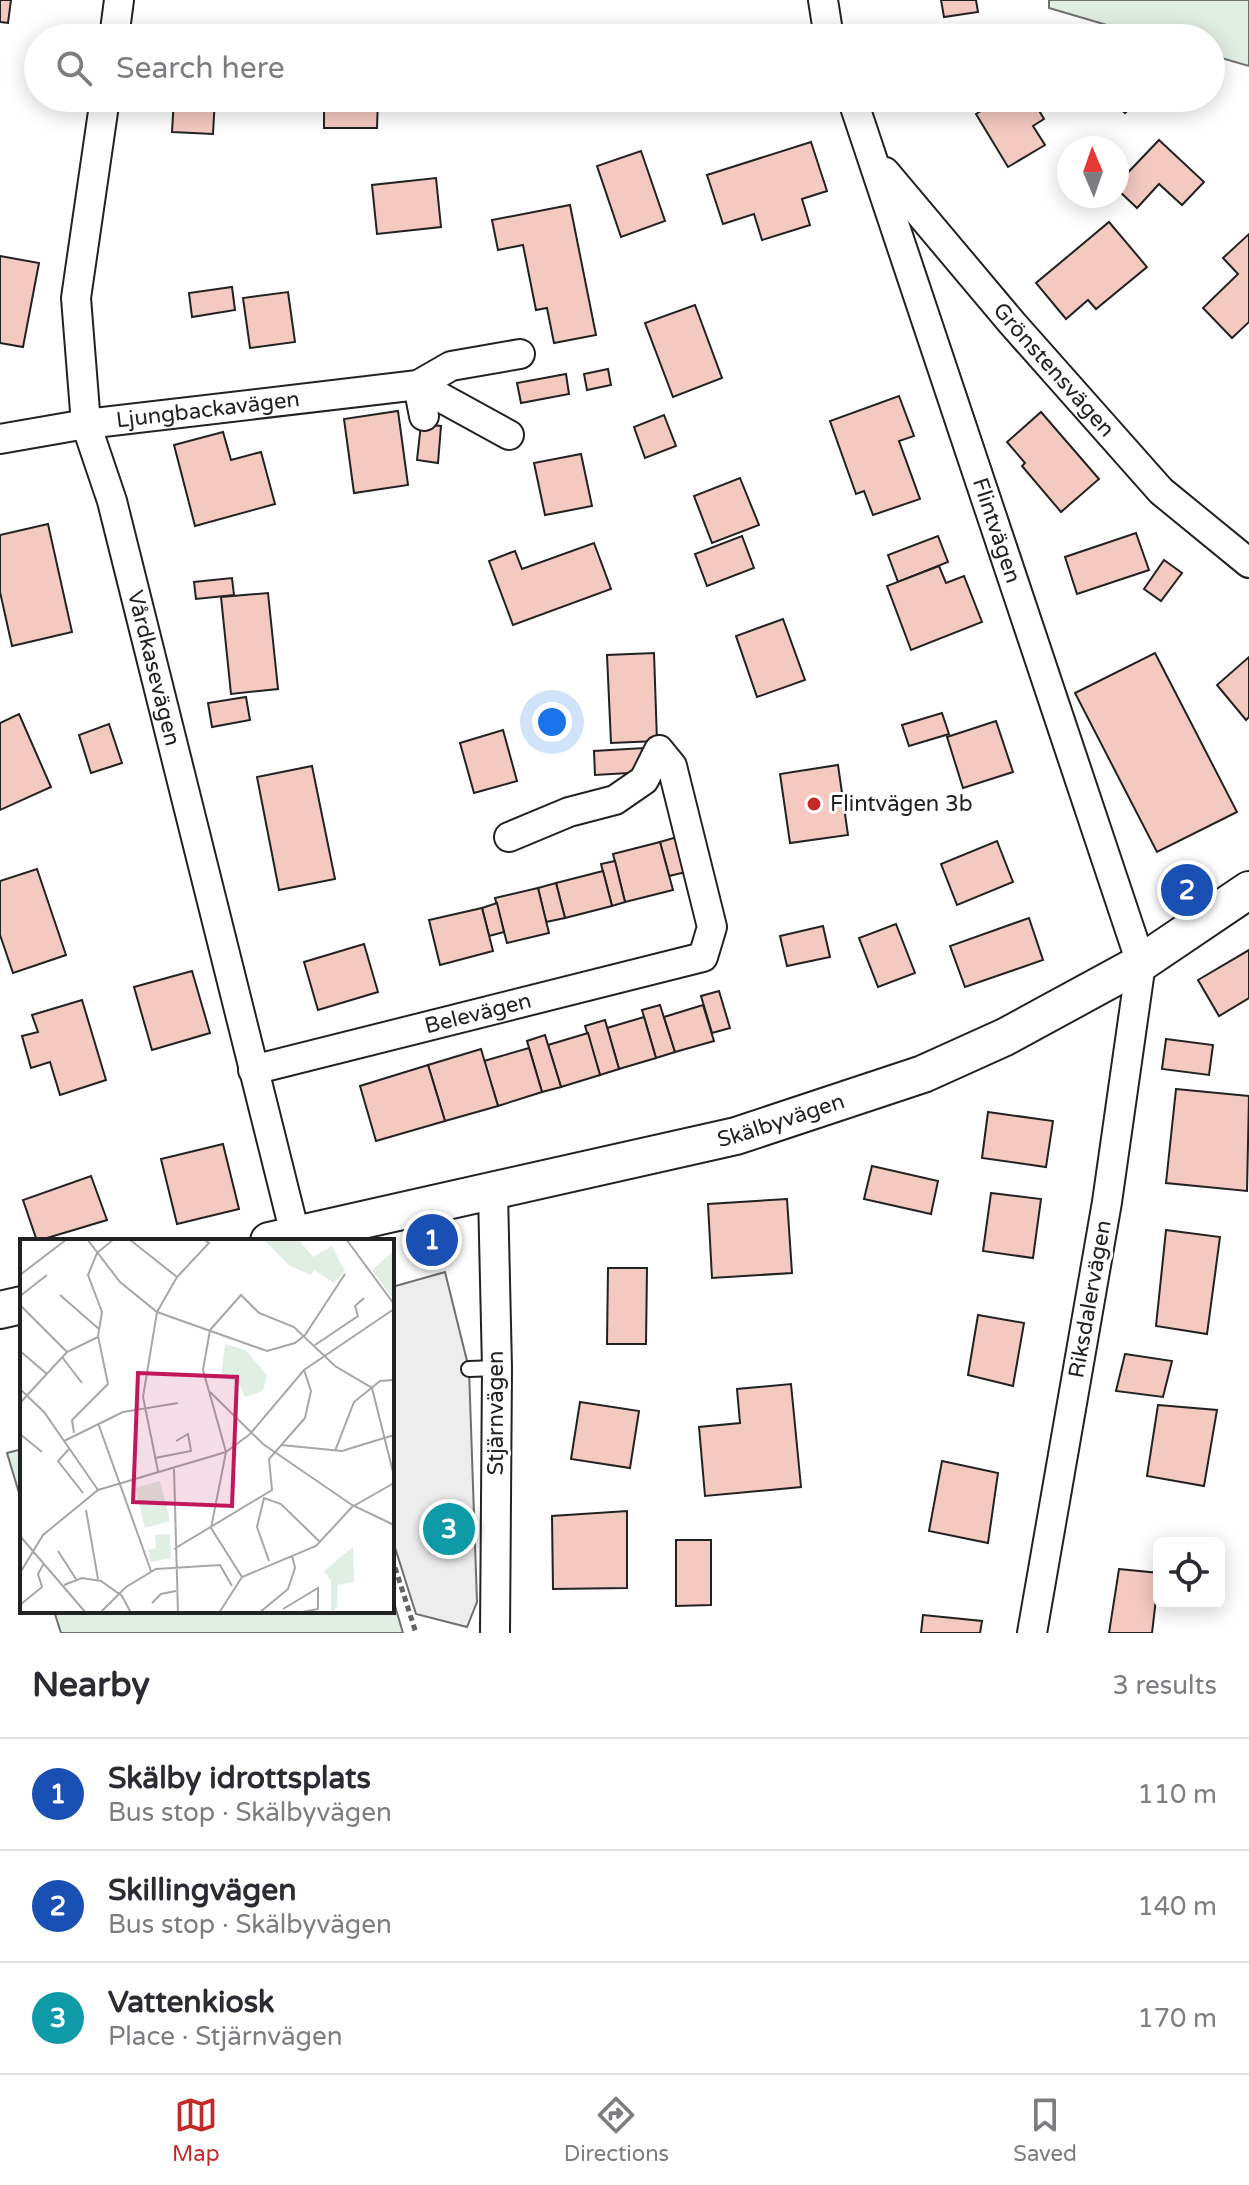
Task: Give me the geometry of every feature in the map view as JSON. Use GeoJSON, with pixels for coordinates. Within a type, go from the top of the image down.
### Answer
{"type":"FeatureCollection","features":[{"type":"Feature","properties":{"kind":"street"},"geometry":{"type":"LineString","coordinates":[[116,24],[119,0]]}},
{"type":"Feature","properties":{"kind":"street"},"geometry":{"type":"LineString","coordinates":[[823,0],[827,24]]}},
{"type":"Feature","properties":{"kind":"street","name":"Vårdkasevägen"},"geometry":{"type":"LineString","coordinates":[[103,112],[76,298],[86,424],[112,501],[253,1070],[282,1237]]}},
{"type":"Feature","properties":{"kind":"street","name":"Flintvägen"},"geometry":{"type":"LineString","coordinates":[[857,112],[1141,963]]}},
{"type":"Feature","properties":{"kind":"street","name":"Grönstensvägen"},"geometry":{"type":"LineString","coordinates":[[875,160],[1012,323],[1161,491],[1249,563]]}},
{"type":"Feature","properties":{"kind":"street"},"geometry":{"type":"LineString","coordinates":[[418,385],[451,366],[520,354]]}},
{"type":"Feature","properties":{"kind":"street"},"geometry":{"type":"LineString","coordinates":[[418,385],[424,416]]}},
{"type":"Feature","properties":{"kind":"street"},"geometry":{"type":"LineString","coordinates":[[418,385],[509,435]]}},
{"type":"Feature","properties":{"kind":"street","name":"Ljungbackavägen"},"geometry":{"type":"LineString","coordinates":[[0,439],[86,424],[418,385]]}},
{"type":"Feature","properties":{"kind":"street","name":"Belevägen"},"geometry":{"type":"LineString","coordinates":[[253,1070],[703,957],[712,927],[704,887],[672,766],[659,750],[644,780],[615,800],[569,812],[509,837]]}},
{"type":"Feature","properties":{"kind":"street","name":"Skälbyvägen"},"geometry":{"type":"LineString","coordinates":[[282,1237],[493,1193],[736,1136],[923,1074],[1005,1037],[1141,963],[1249,890]]}},
{"type":"Feature","properties":{"kind":"street","name":"Riksdalervägen"},"geometry":{"type":"LineString","coordinates":[[1032,1633],[1107,1202],[1141,963]]}},
{"type":"Feature","properties":{"kind":"street","name":"Stjärnvägen"},"geometry":{"type":"LineString","coordinates":[[493,1193],[497,1368],[485,1600],[495,1633]]}},
{"type":"Feature","properties":{"kind":"street"},"geometry":{"type":"LineString","coordinates":[[0,1310],[20,1305]]}},
{"type":"Feature","properties":{"kind":"lane"},"geometry":{"type":"LineString","coordinates":[[469,1369],[497,1368]]}},
{"type":"Feature","properties":{"kind":"path"},"geometry":{"type":"LineString","coordinates":[[394,1564],[416,1633]]}},
{"type":"Feature","properties":{"kind":"green space"},"geometry":{"type":"Polygon","coordinates":[[[1049,0],[1249,0],[1249,66],[1225,59],[1225,24],[1103,24],[1049,8],[1049,0]]]}},
{"type":"Feature","properties":{"kind":"green space"},"geometry":{"type":"Polygon","coordinates":[[[20,1450],[20,1496],[7,1453],[20,1450]]]}},
{"type":"Feature","properties":{"kind":"green space"},"geometry":{"type":"Polygon","coordinates":[[[394,1603],[403,1633],[61,1633],[55,1613],[394,1613],[394,1603]]]}},
{"type":"Feature","properties":{"kind":"shaded area"},"geometry":{"type":"Polygon","coordinates":[[[445,1272],[469,1369],[477,1602],[467,1627],[416,1614],[394,1544],[394,1286],[445,1272]]]}},
{"type":"Feature","properties":{"kind":"building"},"geometry":{"type":"Polygon","coordinates":[[[0,0],[11,0],[8,23],[0,22],[0,0]]]}},
{"type":"Feature","properties":{"kind":"building"},"geometry":{"type":"Polygon","coordinates":[[[941,0],[976,0],[978,12],[944,17],[941,0]]]}},
{"type":"Feature","properties":{"kind":"building"},"geometry":{"type":"Polygon","coordinates":[[[173,112],[214,112],[213,134],[172,132],[173,112]]]}},
{"type":"Feature","properties":{"kind":"building"},"geometry":{"type":"Polygon","coordinates":[[[324,112],[378,112],[377,128],[324,128],[324,112]]]}},
{"type":"Feature","properties":{"kind":"building"},"geometry":{"type":"Polygon","coordinates":[[[1040,112],[1044,119],[1033,126],[1045,145],[1008,167],[976,114],[1040,112]]]}},
{"type":"Feature","properties":{"kind":"building"},"geometry":{"type":"Polygon","coordinates":[[[1159,140],[1204,182],[1182,205],[1159,184],[1137,208],[1129,200],[1129,171],[1159,140]]]}},
{"type":"Feature","properties":{"kind":"building"},"geometry":{"type":"Polygon","coordinates":[[[811,142],[827,191],[802,199],[810,225],[762,240],[754,214],[723,224],[707,175],[811,142]]]}},
{"type":"Feature","properties":{"kind":"building"},"geometry":{"type":"Polygon","coordinates":[[[641,151],[665,221],[621,237],[597,166],[641,151]]]}},
{"type":"Feature","properties":{"kind":"building"},"geometry":{"type":"Polygon","coordinates":[[[436,178],[441,227],[377,234],[372,185],[436,178]]]}},
{"type":"Feature","properties":{"kind":"building"},"geometry":{"type":"Polygon","coordinates":[[[570,205],[596,335],[554,343],[547,308],[536,310],[523,245],[498,250],[492,220],[570,205]]]}},
{"type":"Feature","properties":{"kind":"building"},"geometry":{"type":"Polygon","coordinates":[[[1109,222],[1147,267],[1096,309],[1088,300],[1066,319],[1036,283],[1109,222]]]}},
{"type":"Feature","properties":{"kind":"building"},"geometry":{"type":"Polygon","coordinates":[[[1249,234],[1249,322],[1232,338],[1203,308],[1238,274],[1223,258],[1249,234]]]}},
{"type":"Feature","properties":{"kind":"building"},"geometry":{"type":"Polygon","coordinates":[[[0,256],[39,263],[23,347],[0,343],[0,256]]]}},
{"type":"Feature","properties":{"kind":"building"},"geometry":{"type":"Polygon","coordinates":[[[232,287],[235,310],[192,317],[189,293],[232,287]]]}},
{"type":"Feature","properties":{"kind":"building"},"geometry":{"type":"Polygon","coordinates":[[[288,292],[295,342],[250,348],[243,298],[288,292]]]}},
{"type":"Feature","properties":{"kind":"building"},"geometry":{"type":"Polygon","coordinates":[[[695,305],[722,378],[673,397],[645,323],[695,305]]]}},
{"type":"Feature","properties":{"kind":"building"},"geometry":{"type":"Polygon","coordinates":[[[608,369],[611,385],[587,390],[584,374],[608,369]]]}},
{"type":"Feature","properties":{"kind":"building"},"geometry":{"type":"Polygon","coordinates":[[[566,374],[569,394],[521,403],[517,383],[566,374]]]}},
{"type":"Feature","properties":{"kind":"building"},"geometry":{"type":"Polygon","coordinates":[[[899,396],[914,436],[899,441],[920,499],[873,515],[864,491],[856,494],[830,421],[899,396]]]}},
{"type":"Feature","properties":{"kind":"building"},"geometry":{"type":"Polygon","coordinates":[[[398,411],[408,485],[354,493],[344,419],[398,411]]]}},
{"type":"Feature","properties":{"kind":"building"},"geometry":{"type":"Polygon","coordinates":[[[1041,412],[1099,479],[1061,512],[1022,466],[1025,463],[1007,442],[1041,412]]]}},
{"type":"Feature","properties":{"kind":"building"},"geometry":{"type":"Polygon","coordinates":[[[664,415],[676,446],[645,458],[634,427],[664,415]]]}},
{"type":"Feature","properties":{"kind":"building"},"geometry":{"type":"Polygon","coordinates":[[[421,424],[441,426],[438,463],[417,460],[421,424]]]}},
{"type":"Feature","properties":{"kind":"building"},"geometry":{"type":"Polygon","coordinates":[[[223,432],[231,460],[261,452],[275,504],[195,526],[174,445],[223,432]]]}},
{"type":"Feature","properties":{"kind":"building"},"geometry":{"type":"Polygon","coordinates":[[[581,454],[592,506],[545,515],[534,463],[581,454]]]}},
{"type":"Feature","properties":{"kind":"building"},"geometry":{"type":"Polygon","coordinates":[[[740,478],[759,525],[712,543],[694,496],[740,478]]]}},
{"type":"Feature","properties":{"kind":"building"},"geometry":{"type":"Polygon","coordinates":[[[48,524],[72,632],[12,646],[0,592],[0,535],[48,524]]]}},
{"type":"Feature","properties":{"kind":"building"},"geometry":{"type":"Polygon","coordinates":[[[1136,533],[1149,570],[1077,594],[1065,557],[1136,533]]]}},
{"type":"Feature","properties":{"kind":"building"},"geometry":{"type":"Polygon","coordinates":[[[742,536],[754,568],[707,586],[695,554],[742,536]]]}},
{"type":"Feature","properties":{"kind":"building"},"geometry":{"type":"Polygon","coordinates":[[[938,536],[948,562],[898,582],[888,555],[938,536]]]}},
{"type":"Feature","properties":{"kind":"building"},"geometry":{"type":"Polygon","coordinates":[[[594,543],[611,589],[513,625],[489,561],[515,551],[522,569],[594,543]]]}},
{"type":"Feature","properties":{"kind":"building"},"geometry":{"type":"Polygon","coordinates":[[[1164,560],[1182,573],[1161,601],[1144,589],[1164,560]]]}},
{"type":"Feature","properties":{"kind":"building"},"geometry":{"type":"Polygon","coordinates":[[[939,566],[946,583],[964,576],[982,622],[911,650],[887,586],[939,566]]]}},
{"type":"Feature","properties":{"kind":"building"},"geometry":{"type":"Polygon","coordinates":[[[232,578],[234,595],[196,599],[194,582],[232,578]]]}},
{"type":"Feature","properties":{"kind":"building"},"geometry":{"type":"Polygon","coordinates":[[[268,593],[278,689],[231,694],[221,597],[268,593]]]}},
{"type":"Feature","properties":{"kind":"building"},"geometry":{"type":"Polygon","coordinates":[[[783,619],[805,680],[757,697],[736,636],[783,619]]]}},
{"type":"Feature","properties":{"kind":"building"},"geometry":{"type":"Polygon","coordinates":[[[654,653],[657,741],[611,743],[607,655],[654,653]]]}},
{"type":"Feature","properties":{"kind":"building"},"geometry":{"type":"Polygon","coordinates":[[[1155,653],[1237,812],[1157,852],[1075,693],[1155,653]]]}},
{"type":"Feature","properties":{"kind":"building"},"geometry":{"type":"Polygon","coordinates":[[[1249,657],[1249,717],[1246,720],[1217,685],[1249,657]]]}},
{"type":"Feature","properties":{"kind":"building"},"geometry":{"type":"Polygon","coordinates":[[[246,697],[250,720],[212,727],[208,703],[246,697]]]}},
{"type":"Feature","properties":{"kind":"building"},"geometry":{"type":"Polygon","coordinates":[[[942,713],[949,734],[909,746],[902,725],[942,713]]]}},
{"type":"Feature","properties":{"kind":"building"},"geometry":{"type":"Polygon","coordinates":[[[19,714],[51,787],[0,810],[0,723],[19,714]]]}},
{"type":"Feature","properties":{"kind":"building"},"geometry":{"type":"Polygon","coordinates":[[[996,721],[1013,772],[963,788],[947,737],[996,721]]]}},
{"type":"Feature","properties":{"kind":"building"},"geometry":{"type":"Polygon","coordinates":[[[109,724],[122,763],[91,773],[79,735],[109,724]]]}},
{"type":"Feature","properties":{"kind":"building"},"geometry":{"type":"Polygon","coordinates":[[[503,730],[517,781],[474,793],[460,743],[503,730]]]}},
{"type":"Feature","properties":{"kind":"building"},"geometry":{"type":"Polygon","coordinates":[[[644,748],[646,772],[595,775],[594,751],[644,748]]]}},
{"type":"Feature","properties":{"kind":"building","name":"Flintvägen 3b"},"geometry":{"type":"Polygon","coordinates":[[[838,765],[848,835],[790,843],[780,774],[838,765]]]}},
{"type":"Feature","properties":{"kind":"building"},"geometry":{"type":"Polygon","coordinates":[[[312,766],[335,879],[279,890],[257,777],[312,766]]]}},
{"type":"Feature","properties":{"kind":"building"},"geometry":{"type":"Polygon","coordinates":[[[677,837],[686,872],[669,876],[660,842],[677,837]]]}},
{"type":"Feature","properties":{"kind":"building"},"geometry":{"type":"Polygon","coordinates":[[[997,841],[1013,882],[957,905],[941,864],[997,841]]]}},
{"type":"Feature","properties":{"kind":"building"},"geometry":{"type":"Polygon","coordinates":[[[660,842],[673,890],[625,902],[613,854],[660,842]]]}},
{"type":"Feature","properties":{"kind":"building"},"geometry":{"type":"Polygon","coordinates":[[[615,861],[625,902],[612,906],[601,864],[615,861]]]}},
{"type":"Feature","properties":{"kind":"building"},"geometry":{"type":"Polygon","coordinates":[[[37,869],[66,955],[13,973],[0,935],[0,881],[37,869]]]}},
{"type":"Feature","properties":{"kind":"building"},"geometry":{"type":"Polygon","coordinates":[[[603,871],[612,906],[565,918],[556,883],[603,871]]]}},
{"type":"Feature","properties":{"kind":"building"},"geometry":{"type":"Polygon","coordinates":[[[556,883],[565,918],[546,922],[538,888],[556,883]]]}},
{"type":"Feature","properties":{"kind":"building"},"geometry":{"type":"Polygon","coordinates":[[[538,888],[549,933],[507,943],[495,898],[538,888]]]}},
{"type":"Feature","properties":{"kind":"building"},"geometry":{"type":"Polygon","coordinates":[[[497,903],[504,932],[489,936],[482,908],[497,903]]]}},
{"type":"Feature","properties":{"kind":"building"},"geometry":{"type":"Polygon","coordinates":[[[482,908],[493,951],[440,965],[429,920],[482,908]]]}},
{"type":"Feature","properties":{"kind":"building"},"geometry":{"type":"Polygon","coordinates":[[[1029,918],[1043,960],[965,987],[950,946],[1029,918]]]}},
{"type":"Feature","properties":{"kind":"building"},"geometry":{"type":"Polygon","coordinates":[[[896,924],[915,973],[878,987],[859,938],[896,924]]]}},
{"type":"Feature","properties":{"kind":"building"},"geometry":{"type":"Polygon","coordinates":[[[823,926],[830,957],[787,966],[780,936],[823,926]]]}},
{"type":"Feature","properties":{"kind":"building"},"geometry":{"type":"Polygon","coordinates":[[[364,944],[378,992],[318,1010],[304,962],[364,944]]]}},
{"type":"Feature","properties":{"kind":"building"},"geometry":{"type":"Polygon","coordinates":[[[1249,950],[1249,998],[1219,1016],[1198,980],[1249,950]]]}},
{"type":"Feature","properties":{"kind":"building"},"geometry":{"type":"Polygon","coordinates":[[[192,971],[210,1033],[152,1050],[134,987],[192,971]]]}},
{"type":"Feature","properties":{"kind":"building"},"geometry":{"type":"Polygon","coordinates":[[[719,991],[730,1028],[712,1033],[701,996],[719,991]]]}},
{"type":"Feature","properties":{"kind":"building"},"geometry":{"type":"Polygon","coordinates":[[[82,1000],[106,1080],[60,1095],[50,1062],[31,1068],[22,1036],[38,1032],[32,1015],[82,1000]]]}},
{"type":"Feature","properties":{"kind":"building"},"geometry":{"type":"Polygon","coordinates":[[[660,1005],[675,1052],[656,1058],[642,1010],[660,1005]]]}},
{"type":"Feature","properties":{"kind":"building"},"geometry":{"type":"Polygon","coordinates":[[[703,1005],[714,1041],[675,1052],[664,1017],[703,1005]]]}},
{"type":"Feature","properties":{"kind":"building"},"geometry":{"type":"Polygon","coordinates":[[[644,1017],[656,1058],[619,1069],[607,1028],[644,1017]]]}},
{"type":"Feature","properties":{"kind":"building"},"geometry":{"type":"Polygon","coordinates":[[[605,1020],[619,1069],[600,1075],[585,1026],[605,1020]]]}},
{"type":"Feature","properties":{"kind":"building"},"geometry":{"type":"Polygon","coordinates":[[[588,1033],[600,1075],[561,1087],[548,1045],[588,1033]]]}},
{"type":"Feature","properties":{"kind":"building"},"geometry":{"type":"Polygon","coordinates":[[[545,1035],[561,1087],[542,1092],[527,1041],[545,1035]]]}},
{"type":"Feature","properties":{"kind":"building"},"geometry":{"type":"Polygon","coordinates":[[[1166,1039],[1213,1045],[1209,1075],[1162,1069],[1166,1039]]]}},
{"type":"Feature","properties":{"kind":"building"},"geometry":{"type":"Polygon","coordinates":[[[529,1048],[542,1092],[498,1106],[484,1061],[529,1048]]]}},
{"type":"Feature","properties":{"kind":"building"},"geometry":{"type":"Polygon","coordinates":[[[481,1049],[498,1106],[445,1121],[428,1065],[481,1049]]]}},
{"type":"Feature","properties":{"kind":"building"},"geometry":{"type":"Polygon","coordinates":[[[428,1065],[445,1121],[376,1141],[360,1086],[428,1065]]]}},
{"type":"Feature","properties":{"kind":"building"},"geometry":{"type":"Polygon","coordinates":[[[1176,1089],[1249,1096],[1247,1191],[1166,1183],[1176,1089]]]}},
{"type":"Feature","properties":{"kind":"building"},"geometry":{"type":"Polygon","coordinates":[[[988,1112],[1053,1121],[1046,1167],[982,1158],[988,1112]]]}},
{"type":"Feature","properties":{"kind":"building"},"geometry":{"type":"Polygon","coordinates":[[[223,1144],[239,1209],[177,1224],[161,1159],[223,1144]]]}},
{"type":"Feature","properties":{"kind":"building"},"geometry":{"type":"Polygon","coordinates":[[[872,1166],[938,1181],[931,1214],[864,1199],[872,1166]]]}},
{"type":"Feature","properties":{"kind":"building"},"geometry":{"type":"Polygon","coordinates":[[[91,1176],[107,1220],[36,1239],[23,1200],[91,1176]]]}},
{"type":"Feature","properties":{"kind":"building"},"geometry":{"type":"Polygon","coordinates":[[[991,1193],[1041,1199],[1033,1258],[983,1251],[991,1193]]]}},
{"type":"Feature","properties":{"kind":"building"},"geometry":{"type":"Polygon","coordinates":[[[787,1199],[792,1273],[712,1278],[708,1204],[787,1199]]]}},
{"type":"Feature","properties":{"kind":"building"},"geometry":{"type":"Polygon","coordinates":[[[1166,1230],[1220,1237],[1207,1334],[1156,1326],[1166,1230]]]}},
{"type":"Feature","properties":{"kind":"building"},"geometry":{"type":"Polygon","coordinates":[[[608,1268],[647,1268],[646,1344],[607,1344],[608,1268]]]}},
{"type":"Feature","properties":{"kind":"building"},"geometry":{"type":"Polygon","coordinates":[[[978,1315],[1024,1323],[1013,1386],[968,1375],[978,1315]]]}},
{"type":"Feature","properties":{"kind":"building"},"geometry":{"type":"Polygon","coordinates":[[[1125,1354],[1172,1361],[1163,1397],[1116,1391],[1125,1354]]]}},
{"type":"Feature","properties":{"kind":"building"},"geometry":{"type":"Polygon","coordinates":[[[791,1384],[801,1487],[705,1496],[699,1427],[740,1423],[737,1389],[791,1384]]]}},
{"type":"Feature","properties":{"kind":"building"},"geometry":{"type":"Polygon","coordinates":[[[580,1402],[639,1411],[630,1468],[571,1459],[580,1402]]]}},
{"type":"Feature","properties":{"kind":"building"},"geometry":{"type":"Polygon","coordinates":[[[1158,1405],[1217,1410],[1204,1486],[1147,1476],[1158,1405]]]}},
{"type":"Feature","properties":{"kind":"building"},"geometry":{"type":"Polygon","coordinates":[[[942,1461],[998,1473],[988,1543],[929,1531],[942,1461]]]}},
{"type":"Feature","properties":{"kind":"building"},"geometry":{"type":"Polygon","coordinates":[[[627,1511],[627,1588],[553,1589],[552,1516],[627,1511]]]}},
{"type":"Feature","properties":{"kind":"building"},"geometry":{"type":"Polygon","coordinates":[[[452,1519],[457,1535],[446,1538],[441,1523],[452,1519]]]}},
{"type":"Feature","properties":{"kind":"building"},"geometry":{"type":"Polygon","coordinates":[[[676,1540],[711,1540],[711,1605],[676,1606],[676,1540]]]}},
{"type":"Feature","properties":{"kind":"building"},"geometry":{"type":"Polygon","coordinates":[[[1119,1569],[1153,1572],[1155,1609],[1152,1633],[1109,1633],[1119,1569]]]}},
{"type":"Feature","properties":{"kind":"building"},"geometry":{"type":"Polygon","coordinates":[[[923,1615],[982,1621],[980,1633],[921,1633],[923,1615]]]}},
{"type":"Feature","properties":{"kind":"place","name":"Flintvägen 3b"},"geometry":{"type":"Point","coordinates":[814,804]}},
{"type":"Feature","properties":{"kind":"place","name":"Skillingvägen"},"geometry":{"type":"Point","coordinates":[1187,890]}},
{"type":"Feature","properties":{"kind":"place","name":"Skälby idrottsplats"},"geometry":{"type":"Point","coordinates":[432,1240]}},
{"type":"Feature","properties":{"kind":"place","name":"Vattenkiosk"},"geometry":{"type":"Point","coordinates":[449,1529]}}]}
